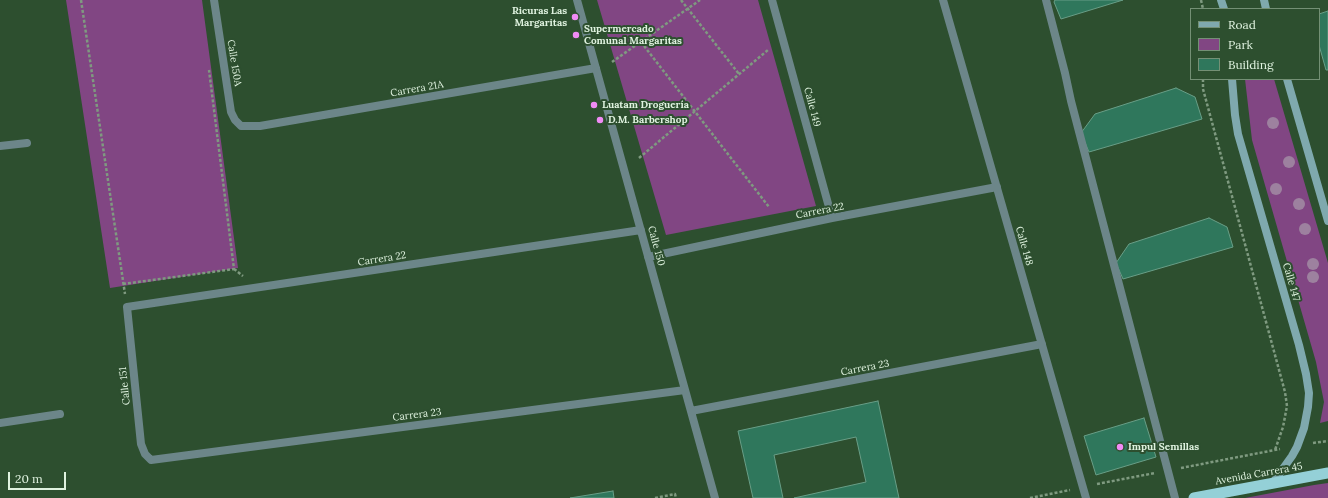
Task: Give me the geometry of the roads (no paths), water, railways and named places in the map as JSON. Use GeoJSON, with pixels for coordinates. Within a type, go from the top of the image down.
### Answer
{"type":"FeatureCollection","features":[{"type":"Feature","properties":{"kind":"highway","name":"Avenida Carrera 45"},"geometry":{"type":"LineString","coordinates":[[1194,498],[1328,474]]}},
{"type":"Feature","properties":{"kind":"main road","name":"Calle 147"},"geometry":{"type":"LineString","coordinates":[[1232,80],[1238,134],[1299,345],[1309,393],[1304,428],[1297,447],[1272,484]]}},
{"type":"Feature","properties":{"kind":"main road"},"geometry":{"type":"LineString","coordinates":[[1287,80],[1328,221]]}},
{"type":"Feature","properties":{"kind":"street","name":"Calle 150A"},"geometry":{"type":"LineString","coordinates":[[214,0],[232,112],[235,120],[241,126]]}},
{"type":"Feature","properties":{"kind":"street","name":"Calle 150"},"geometry":{"type":"LineString","coordinates":[[577,0],[715,498]]}},
{"type":"Feature","properties":{"kind":"street","name":"Calle 149"},"geometry":{"type":"LineString","coordinates":[[772,0],[832,218]]}},
{"type":"Feature","properties":{"kind":"street","name":"Calle 148"},"geometry":{"type":"LineString","coordinates":[[943,0],[1086,498]]}},
{"type":"Feature","properties":{"kind":"street"},"geometry":{"type":"LineString","coordinates":[[1046,0],[1065,72],[1070,101],[1169,470],[1175,498]]}},
{"type":"Feature","properties":{"kind":"street","name":"Carrera 21A"},"geometry":{"type":"LineString","coordinates":[[241,126],[260,126],[596,68]]}},
{"type":"Feature","properties":{"kind":"street"},"geometry":{"type":"LineString","coordinates":[[0,146],[27,143]]}},
{"type":"Feature","properties":{"kind":"street","name":"Carrera 22"},"geometry":{"type":"LineString","coordinates":[[648,257],[832,218],[996,187]]}},
{"type":"Feature","properties":{"kind":"street","name":"Carrera 22"},"geometry":{"type":"LineString","coordinates":[[127,307],[641,230]]}},
{"type":"Feature","properties":{"kind":"street","name":"Calle 151"},"geometry":{"type":"LineString","coordinates":[[127,307],[141,444],[144,454],[151,460]]}},
{"type":"Feature","properties":{"kind":"street","name":"Carrera 23"},"geometry":{"type":"LineString","coordinates":[[692,412],[1042,344]]}},
{"type":"Feature","properties":{"kind":"street","name":"Carrera 23"},"geometry":{"type":"LineString","coordinates":[[151,460],[685,390]]}},
{"type":"Feature","properties":{"kind":"street"},"geometry":{"type":"LineString","coordinates":[[0,423],[60,414]]}},
{"type":"Feature","properties":{"kind":"place","name":"Ricuras Las Margaritas"},"geometry":{"type":"Point","coordinates":[575,17]}},
{"type":"Feature","properties":{"kind":"place","name":"Supermercado Comunal Margaritas"},"geometry":{"type":"Point","coordinates":[576,35]}},
{"type":"Feature","properties":{"kind":"place","name":"Luatam Droguería"},"geometry":{"type":"Point","coordinates":[594,105]}},
{"type":"Feature","properties":{"kind":"place","name":"D.M. Barbershop"},"geometry":{"type":"Point","coordinates":[600,120]}},
{"type":"Feature","properties":{"kind":"place","name":"Impul Semillas"},"geometry":{"type":"Point","coordinates":[1120,447]}}]}
